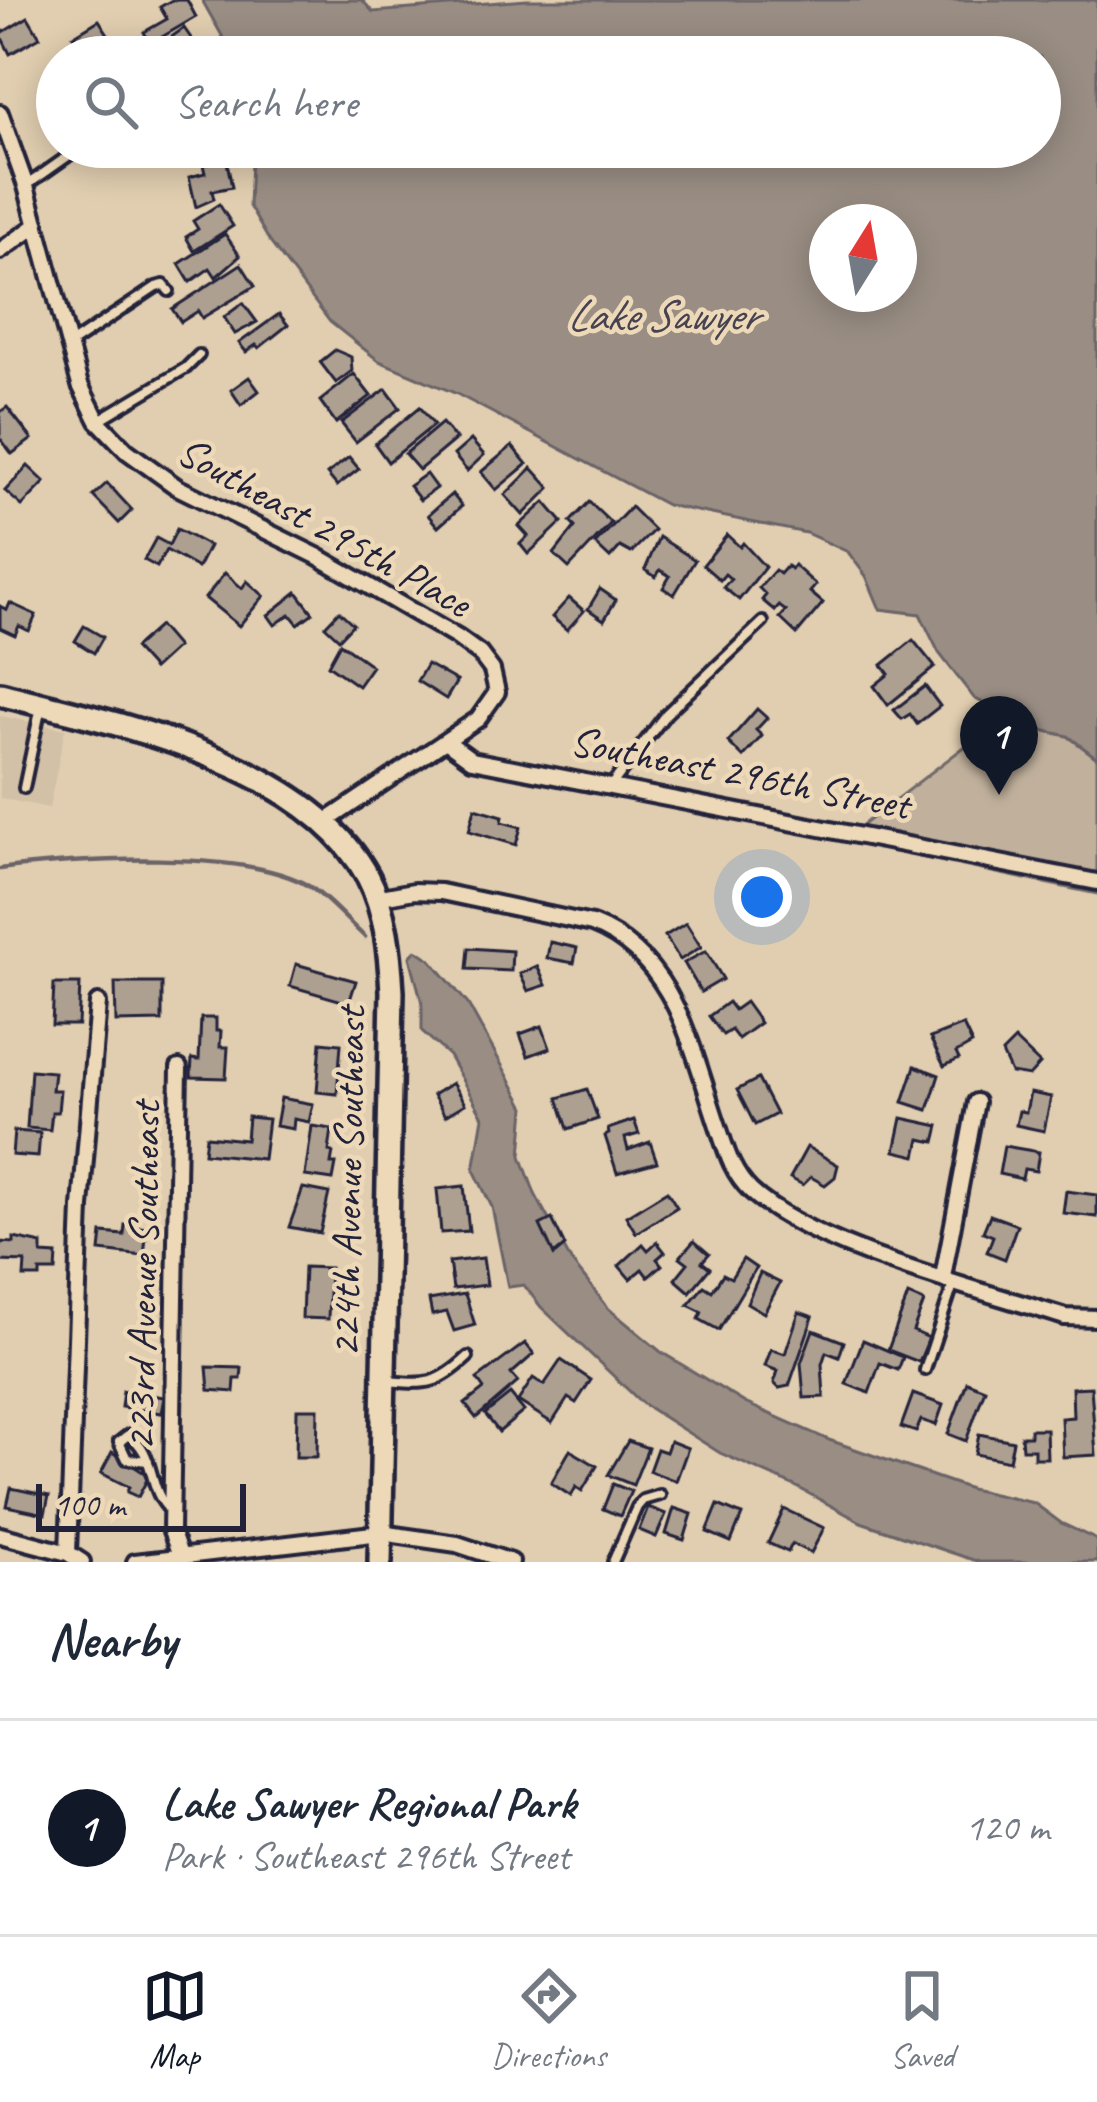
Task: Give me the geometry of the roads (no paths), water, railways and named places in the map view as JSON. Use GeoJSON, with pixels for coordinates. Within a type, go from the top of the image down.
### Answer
{"type":"FeatureCollection","features":[{"type":"Feature","properties":{"kind":"street","name":"Southeast 295th Place"},"geometry":{"type":"LineString","coordinates":[[0,112],[26,186],[80,386],[98,421],[127,451],[177,487],[317,556],[480,654],[496,682],[494,700],[478,719],[325,822]]}},
{"type":"Feature","properties":{"kind":"street"},"geometry":{"type":"LineString","coordinates":[[0,251],[37,225]]}},
{"type":"Feature","properties":{"kind":"street"},"geometry":{"type":"LineString","coordinates":[[0,694],[155,736],[236,770],[325,822]]}},
{"type":"Feature","properties":{"kind":"street","name":"Southeast 296th Street"},"geometry":{"type":"LineString","coordinates":[[446,741],[472,760],[1097,882]]}},
{"type":"Feature","properties":{"kind":"street","name":"224th Avenue Southeast"},"geometry":{"type":"LineString","coordinates":[[325,822],[356,860],[376,898],[388,946],[392,992],[380,1562]]}},
{"type":"Feature","properties":{"kind":"street"},"geometry":{"type":"LineString","coordinates":[[376,898],[441,892],[614,932],[637,949],[673,996],[733,1168],[752,1192],[834,1239],[1065,1317],[1097,1318]]}},
{"type":"Feature","properties":{"kind":"street"},"geometry":{"type":"LineString","coordinates":[[0,1535],[75,1557],[81,1208],[98,1003]]}},
{"type":"Feature","properties":{"kind":"street","name":"223rd Avenue Southeast"},"geometry":{"type":"LineString","coordinates":[[179,1068],[171,1531],[180,1555]]}},
{"type":"Feature","properties":{"kind":"street"},"geometry":{"type":"LineString","coordinates":[[949,1279],[976,1102]]}},
{"type":"Feature","properties":{"kind":"street"},"geometry":{"type":"LineString","coordinates":[[135,1562],[381,1533],[457,1544],[511,1562]]}},
{"type":"Feature","properties":{"kind":"lane"},"geometry":{"type":"LineString","coordinates":[[26,186],[51,168]]}},
{"type":"Feature","properties":{"kind":"lane"},"geometry":{"type":"LineString","coordinates":[[68,346],[156,287],[164,285],[169,291]]}},
{"type":"Feature","properties":{"kind":"lane"},"geometry":{"type":"LineString","coordinates":[[98,421],[187,368],[199,355]]}},
{"type":"Feature","properties":{"kind":"lane"},"geometry":{"type":"LineString","coordinates":[[608,789],[666,713],[763,622]]}},
{"type":"Feature","properties":{"kind":"lane"},"geometry":{"type":"LineString","coordinates":[[24,788],[41,704]]}},
{"type":"Feature","properties":{"kind":"lane"},"geometry":{"type":"LineString","coordinates":[[925,1370],[949,1279]]}},
{"type":"Feature","properties":{"kind":"lane"},"geometry":{"type":"LineString","coordinates":[[382,1381],[434,1383],[468,1358]]}},
{"type":"Feature","properties":{"kind":"lane"},"geometry":{"type":"LineString","coordinates":[[148,1461],[157,1499],[172,1512]]}},
{"type":"Feature","properties":{"kind":"lane"},"geometry":{"type":"LineString","coordinates":[[613,1562],[637,1507],[660,1495]]}},
{"type":"Feature","properties":{"kind":"water","name":"Lake Sawyer"},"geometry":{"type":"Polygon","coordinates":[[[202,0],[362,0],[373,12],[527,0],[1097,0],[1097,758],[1068,736],[1028,727],[974,698],[939,653],[920,614],[880,609],[866,576],[848,552],[806,533],[667,505],[455,393],[379,361],[330,322],[249,206],[251,168],[1061,168],[1061,36],[222,36],[202,0]]]}},
{"type":"Feature","properties":{"kind":"water"},"geometry":{"type":"Polygon","coordinates":[[[416,950],[430,959],[468,1004],[525,1107],[521,1156],[535,1194],[571,1261],[609,1309],[661,1352],[745,1403],[829,1440],[970,1489],[1034,1503],[1097,1540],[1097,1562],[979,1562],[861,1522],[720,1453],[643,1404],[524,1285],[508,1287],[492,1207],[474,1170],[483,1117],[449,1056],[422,1031],[422,1003],[410,957],[416,950]]]}},
{"type":"Feature","properties":{"kind":"waterway"},"geometry":{"type":"LineString","coordinates":[[0,869],[113,860],[246,866],[310,887],[365,937]]}},
{"type":"Feature","properties":{"kind":"place","name":"Lake Sawyer Regional Park"},"geometry":{"type":"Point","coordinates":[999,795]}}]}
